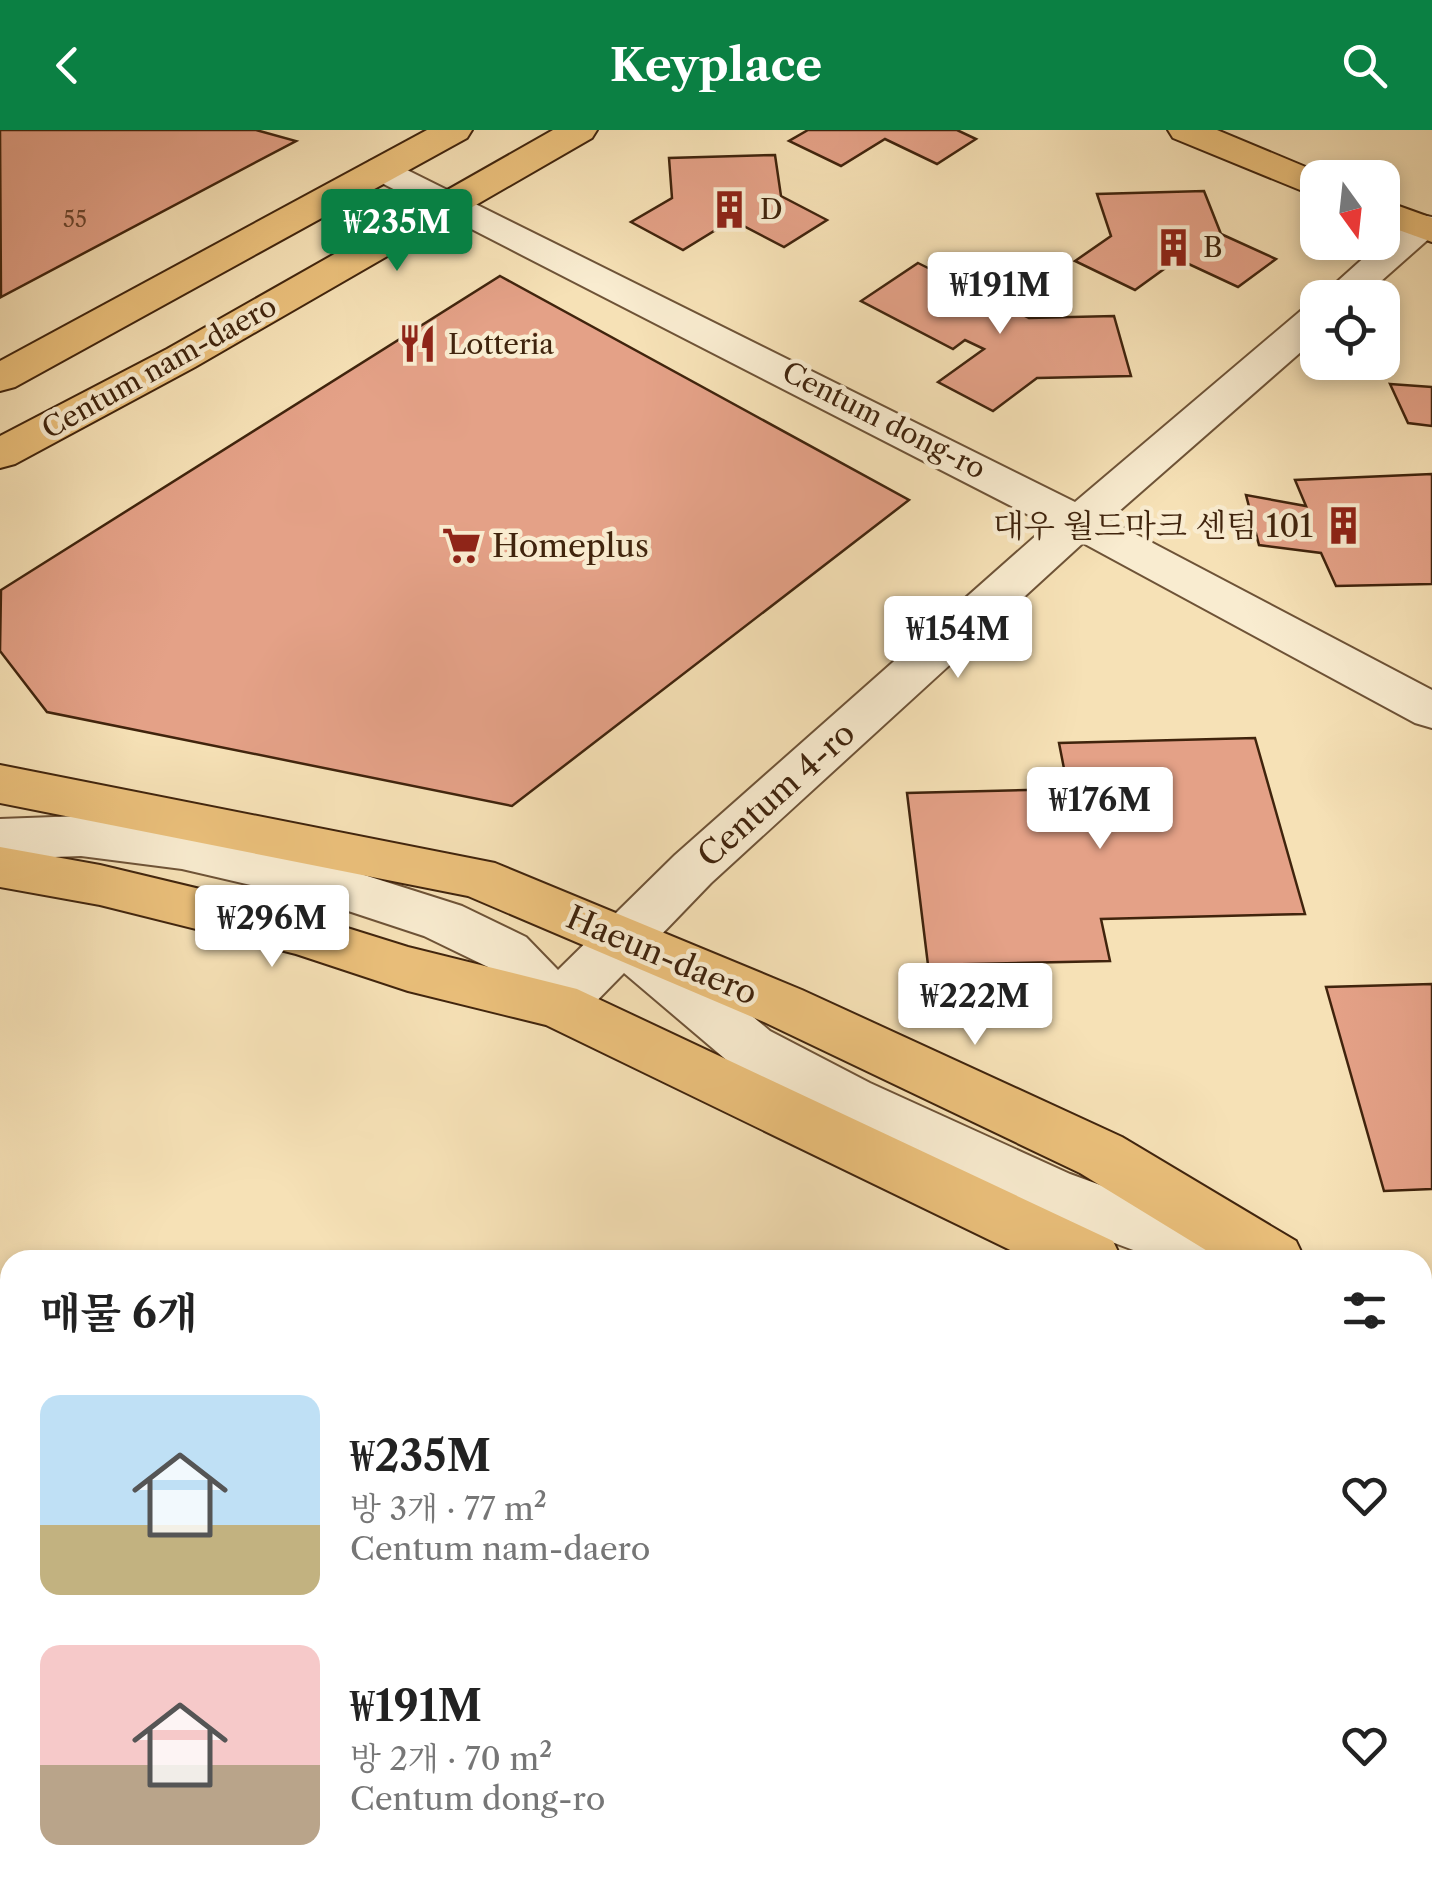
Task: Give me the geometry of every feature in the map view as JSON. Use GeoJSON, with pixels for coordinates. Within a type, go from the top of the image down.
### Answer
{"type":"FeatureCollection","features":[{"type":"Feature","properties":{"kind":"main road"},"geometry":{"type":"LineString","coordinates":[[0,378],[454,130]]}},
{"type":"Feature","properties":{"kind":"main road","name":"Centum nam-daero"},"geometry":{"type":"LineString","coordinates":[[0,454],[181,358],[578,130]]}},
{"type":"Feature","properties":{"kind":"main road"},"geometry":{"type":"LineString","coordinates":[[1186,130],[1300,177]]}},
{"type":"Feature","properties":{"kind":"main road"},"geometry":{"type":"LineString","coordinates":[[1400,217],[1426,228]]}},
{"type":"Feature","properties":{"kind":"main road"},"geometry":{"type":"LineString","coordinates":[[0,486],[181,358]]}},
{"type":"Feature","properties":{"kind":"main road","name":"Haeun-daero"},"geometry":{"type":"LineString","coordinates":[[0,784],[477,877],[784,1006],[1101,1155],[1259,1250]]}},
{"type":"Feature","properties":{"kind":"main road"},"geometry":{"type":"LineString","coordinates":[[0,867],[100,885],[278,928],[408,969],[558,1005],[1071,1250]]}},
{"type":"Feature","properties":{"kind":"street","name":"Centum dong-ro"},"geometry":{"type":"LineString","coordinates":[[382,169],[1079,522],[1432,711]]}},
{"type":"Feature","properties":{"kind":"street"},"geometry":{"type":"LineString","coordinates":[[1361,280],[1426,228]]}},
{"type":"Feature","properties":{"kind":"street","name":"Centum 4-ro"},"geometry":{"type":"LineString","coordinates":[[558,1005],[721,844],[1079,522],[1300,332]]}},
{"type":"Feature","properties":{"kind":"street"},"geometry":{"type":"LineString","coordinates":[[0,839],[81,836],[182,848],[317,880],[442,921],[508,952],[558,1005]]}},
{"type":"Feature","properties":{"kind":"street"},"geometry":{"type":"LineString","coordinates":[[621,939],[750,1047],[850,1100],[1050,1193],[1206,1250]]}},
{"type":"Feature","properties":{"kind":"building"},"geometry":{"type":"Polygon","coordinates":[[[0,130],[256,130],[296,141],[1,297],[0,130]]]}},
{"type":"Feature","properties":{"kind":"building"},"geometry":{"type":"Polygon","coordinates":[[[808,130],[957,130],[976,139],[937,164],[885,139],[841,166],[789,141],[808,130]]]}},
{"type":"Feature","properties":{"kind":"building","name":"D"},"geometry":{"type":"Polygon","coordinates":[[[775,155],[781,196],[827,220],[784,247],[732,220],[683,250],[631,222],[672,198],[669,158],[775,155]]]}},
{"type":"Feature","properties":{"kind":"building","name":"B"},"geometry":{"type":"Polygon","coordinates":[[[1204,191],[1221,234],[1276,259],[1238,287],[1178,259],[1135,290],[1075,261],[1111,236],[1097,194],[1204,191]]]}},
{"type":"Feature","properties":{"kind":"building"},"geometry":{"type":"Polygon","coordinates":[[[918,263],[1029,318],[1114,316],[1131,376],[1037,378],[993,411],[938,382],[984,349],[965,340],[953,349],[861,301],[918,263]]]}},
{"type":"Feature","properties":{"kind":"building","name":"Homeplus"},"geometry":{"type":"Polygon","coordinates":[[[500,276],[909,500],[512,806],[47,712],[0,651],[1,590],[500,276]]]}},
{"type":"Feature","properties":{"kind":"building"},"geometry":{"type":"Polygon","coordinates":[[[1390,384],[1432,387],[1432,426],[1408,423],[1390,384]]]}},
{"type":"Feature","properties":{"kind":"building","name":"대우 월드마크 센텀 101"},"geometry":{"type":"Polygon","coordinates":[[[1432,474],[1432,584],[1336,586],[1321,553],[1259,545],[1246,495],[1306,506],[1295,480],[1432,474]]]}},
{"type":"Feature","properties":{"kind":"building"},"geometry":{"type":"Polygon","coordinates":[[[1255,738],[1305,914],[1101,919],[1110,961],[928,965],[907,793],[1068,789],[1059,743],[1255,738]]]}},
{"type":"Feature","properties":{"kind":"building"},"geometry":{"type":"Polygon","coordinates":[[[1432,984],[1432,1189],[1384,1191],[1326,987],[1432,984]]]}},
{"type":"Feature","properties":{"kind":"place","name":"D"},"geometry":{"type":"Point","coordinates":[730,209]}},
{"type":"Feature","properties":{"kind":"place","name":"B"},"geometry":{"type":"Point","coordinates":[1173,247]}},
{"type":"Feature","properties":{"kind":"place","name":"Lotteria"},"geometry":{"type":"Point","coordinates":[418,344]}},
{"type":"Feature","properties":{"kind":"place","name":"대우 월드마크 센텀 101"},"geometry":{"type":"Point","coordinates":[1343,525]}},
{"type":"Feature","properties":{"kind":"place","name":"Homeplus"},"geometry":{"type":"Point","coordinates":[462,545]}}]}
